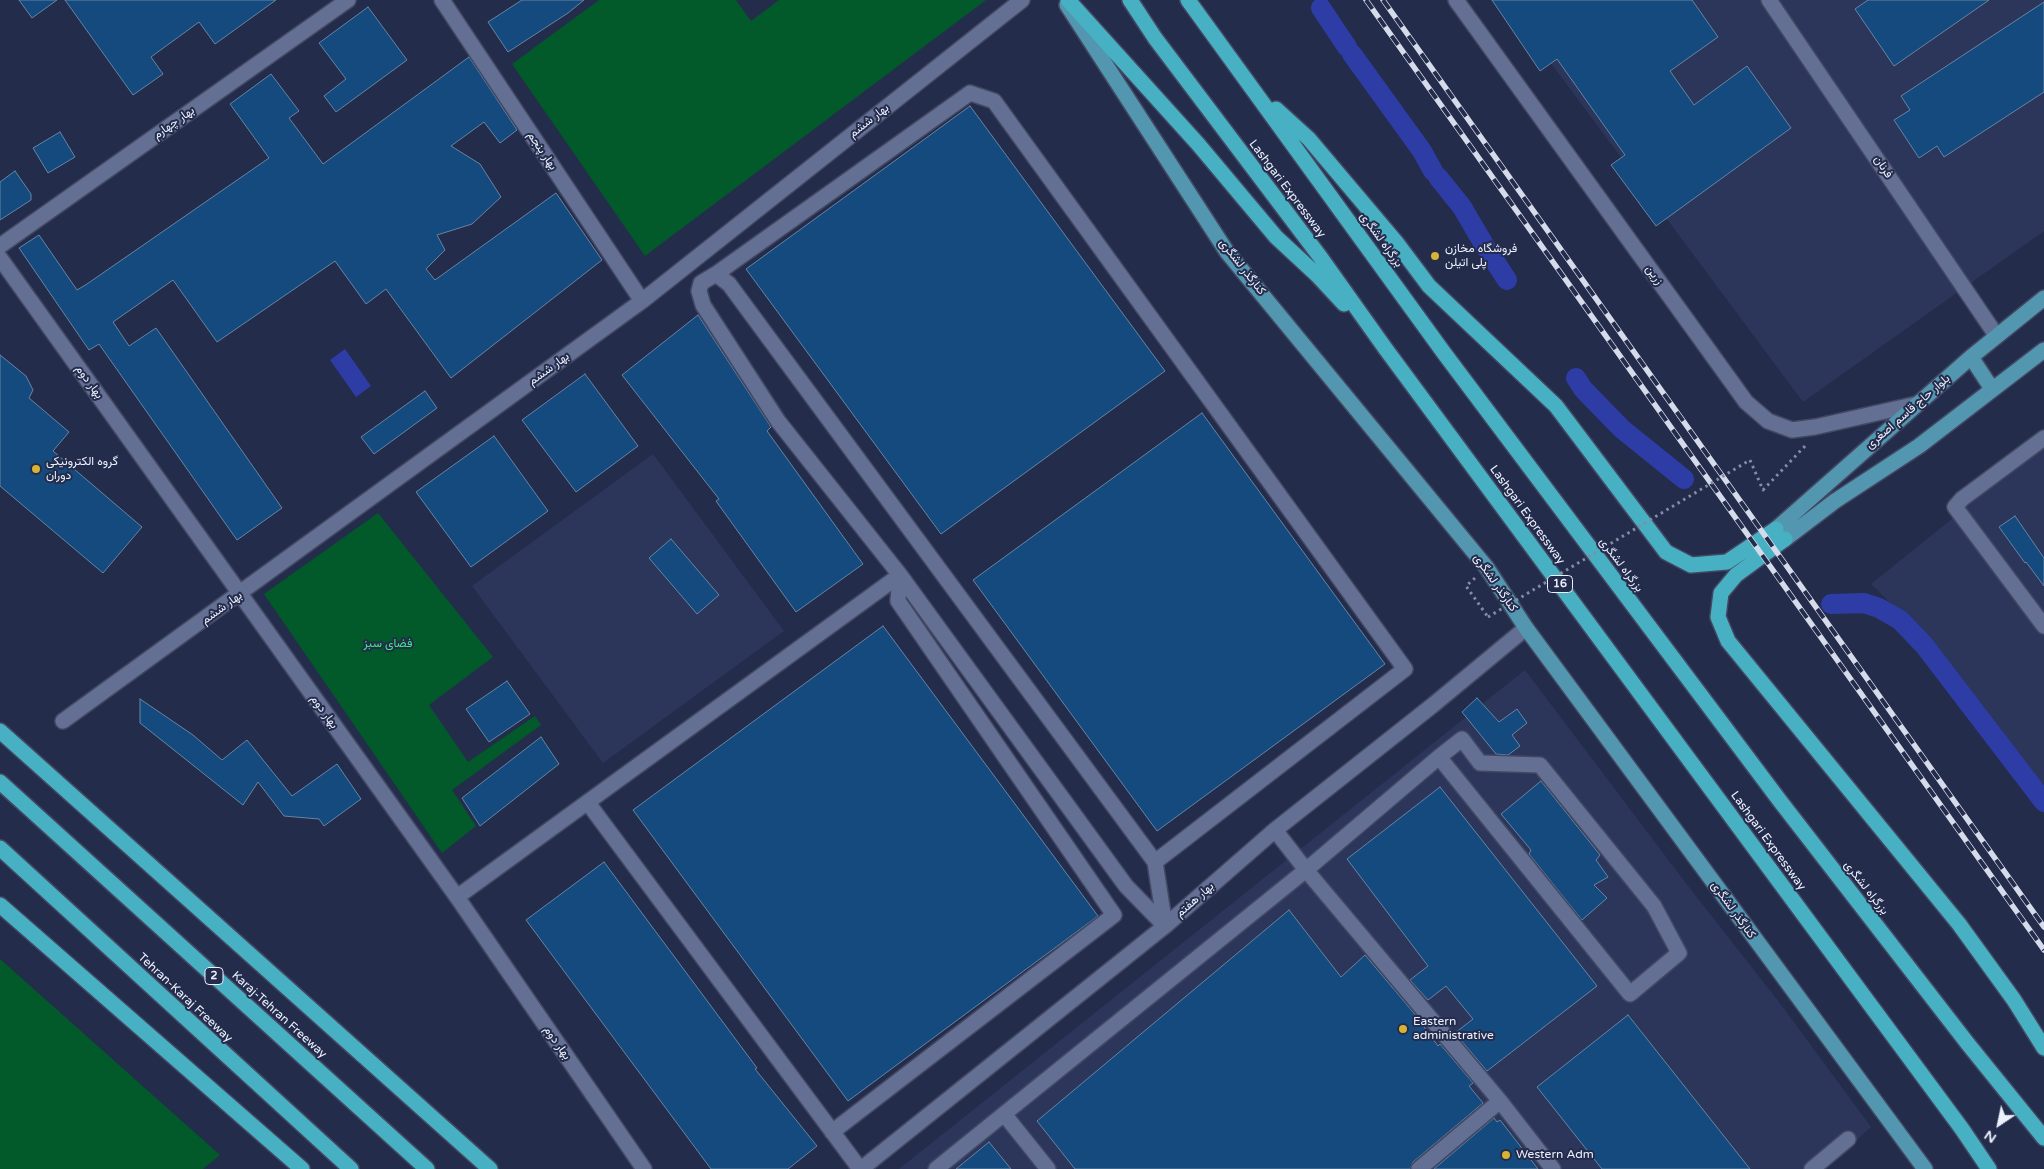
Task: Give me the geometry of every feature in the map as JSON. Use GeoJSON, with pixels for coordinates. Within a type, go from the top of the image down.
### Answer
{"type":"FeatureCollection","features":[{"type":"Feature","properties":{"kind":"highway"},"geometry":{"type":"LineString","coordinates":[[1068,0],[1198,144],[1276,236],[1385,348]]}},
{"type":"Feature","properties":{"kind":"highway","name":"Lashgari Expressway"},"geometry":{"type":"LineString","coordinates":[[1130,0],[1156,38],[1962,1129],[1989,1169]]}},
{"type":"Feature","properties":{"kind":"highway","name":"بزرگراه لشگری"},"geometry":{"type":"LineString","coordinates":[[1188,0],[1444,354],[1750,761],[1968,1044],[2044,1138]]}},
{"type":"Feature","properties":{"kind":"highway"},"geometry":{"type":"LineString","coordinates":[[1251,86],[1309,139],[1396,242],[1429,286],[1556,406],[1666,552],[1691,565],[1727,562],[1781,534]]}},
{"type":"Feature","properties":{"kind":"highway"},"geometry":{"type":"LineString","coordinates":[[1781,534],[1736,575],[1721,593],[1718,617],[1728,641],[1959,924],[2014,1000],[2044,1048]]}},
{"type":"Feature","properties":{"kind":"highway"},"geometry":{"type":"LineString","coordinates":[[0,731],[490,1169]]}},
{"type":"Feature","properties":{"kind":"highway","name":"Karaj-Tehran Freeway"},"geometry":{"type":"LineString","coordinates":[[0,782],[427,1169]]}},
{"type":"Feature","properties":{"kind":"highway","name":"Tehran-Karaj Freeway"},"geometry":{"type":"LineString","coordinates":[[0,848],[351,1169]]}},
{"type":"Feature","properties":{"kind":"highway"},"geometry":{"type":"LineString","coordinates":[[0,905],[302,1169]]}},
{"type":"Feature","properties":{"kind":"main road","name":"کنارگذر لشگری"},"geometry":{"type":"LineString","coordinates":[[1063,0],[1228,252],[1487,568],[1526,628],[1925,1169]]}},
{"type":"Feature","properties":{"kind":"main road","name":"بلوار حاج قاسم اصغری"},"geometry":{"type":"LineString","coordinates":[[1781,534],[1917,404],[1996,335],[2044,298]]}},
{"type":"Feature","properties":{"kind":"main road"},"geometry":{"type":"LineString","coordinates":[[1781,534],[1919,446],[2044,350]]}},
{"type":"Feature","properties":{"kind":"main road"},"geometry":{"type":"LineString","coordinates":[[1971,357],[1992,390]]}},
{"type":"Feature","properties":{"kind":"street","name":"بهار چهارم"},"geometry":{"type":"LineString","coordinates":[[0,246],[348,0]]}},
{"type":"Feature","properties":{"kind":"street","name":"بهار پنجم"},"geometry":{"type":"LineString","coordinates":[[442,0],[642,301]]}},
{"type":"Feature","properties":{"kind":"street","name":"بهار ششم"},"geometry":{"type":"LineString","coordinates":[[63,721],[642,301],[1022,0]]}},
{"type":"Feature","properties":{"kind":"street","name":"زرین"},"geometry":{"type":"LineString","coordinates":[[1456,0],[1746,402],[1768,421],[1792,430],[1815,427],[1917,404]]}},
{"type":"Feature","properties":{"kind":"street","name":"فرنان"},"geometry":{"type":"LineString","coordinates":[[1769,0],[1996,335]]}},
{"type":"Feature","properties":{"kind":"street"},"geometry":{"type":"LineString","coordinates":[[1155,862],[1405,669],[994,101],[970,93],[701,283],[699,291],[703,305],[778,421],[900,575],[1126,886],[1165,926]]}},
{"type":"Feature","properties":{"kind":"street","name":"بهار دوم"},"geometry":{"type":"LineString","coordinates":[[0,258],[457,897],[644,1169]]}},
{"type":"Feature","properties":{"kind":"street"},"geometry":{"type":"LineString","coordinates":[[716,274],[734,292],[1155,862],[1165,926]]}},
{"type":"Feature","properties":{"kind":"street"},"geometry":{"type":"LineString","coordinates":[[2044,438],[1962,499],[1955,507],[2044,626]]}},
{"type":"Feature","properties":{"kind":"street"},"geometry":{"type":"LineString","coordinates":[[457,897],[900,575]]}},
{"type":"Feature","properties":{"kind":"street"},"geometry":{"type":"LineString","coordinates":[[832,1132],[1114,915],[898,601],[900,575]]}},
{"type":"Feature","properties":{"kind":"street","name":"بهار هفتم"},"geometry":{"type":"LineString","coordinates":[[860,1169],[1165,926],[1275,830],[1433,705],[1526,628]]}},
{"type":"Feature","properties":{"kind":"street"},"geometry":{"type":"LineString","coordinates":[[936,1169],[1306,870],[1439,758],[1462,739],[1480,763],[1540,765],[1654,906],[1679,953],[1630,994],[1439,758]]}},
{"type":"Feature","properties":{"kind":"street"},"geometry":{"type":"LineString","coordinates":[[588,803],[860,1169]]}},
{"type":"Feature","properties":{"kind":"street"},"geometry":{"type":"LineString","coordinates":[[1275,830],[1306,870],[1500,1101],[1553,1169]]}},
{"type":"Feature","properties":{"kind":"street"},"geometry":{"type":"LineString","coordinates":[[1420,1169],[1500,1101]]}},
{"type":"Feature","properties":{"kind":"street"},"geometry":{"type":"LineString","coordinates":[[1004,1114],[1048,1169]]}},
{"type":"Feature","properties":{"kind":"street"},"geometry":{"type":"LineString","coordinates":[[1812,1169],[1848,1139]]}},
{"type":"Feature","properties":{"kind":"path"},"geometry":{"type":"LineString","coordinates":[[1466,586],[1488,617],[1750,460],[1763,490],[1805,448],[1815,427]]}},
{"type":"Feature","properties":{"kind":"shaded area"},"geometry":{"type":"Polygon","coordinates":[[[1504,0],[2044,0],[2044,231],[1803,402],[1504,0]]]}},
{"type":"Feature","properties":{"kind":"shaded area"},"geometry":{"type":"Polygon","coordinates":[[[345,349],[371,386],[356,397],[330,360],[345,349]]]}},
{"type":"Feature","properties":{"kind":"shaded area"},"geometry":{"type":"Polygon","coordinates":[[[2044,445],[2044,794],[1983,716],[1929,641],[1871,584],[2044,445]]]}},
{"type":"Feature","properties":{"kind":"shaded area"},"geometry":{"type":"Polygon","coordinates":[[[653,454],[784,631],[603,763],[472,586],[653,454]]]}},
{"type":"Feature","properties":{"kind":"shaded area"},"geometry":{"type":"Polygon","coordinates":[[[1525,670],[1685,882],[1782,1006],[1871,1127],[1825,1169],[899,1169],[1525,670]]]}},
{"type":"Feature","properties":{"kind":"green space"},"geometry":{"type":"Polygon","coordinates":[[[599,0],[736,0],[751,21],[779,0],[986,0],[645,256],[512,64],[599,0]]]}},
{"type":"Feature","properties":{"kind":"green space","name":"فضای سبز"},"geometry":{"type":"Polygon","coordinates":[[[378,513],[493,657],[429,705],[468,762],[535,716],[541,725],[452,790],[476,826],[442,853],[264,594],[378,513]]]}},
{"type":"Feature","properties":{"kind":"green space"},"geometry":{"type":"Polygon","coordinates":[[[0,959],[220,1155],[203,1169],[0,1169],[0,959]]]}},
{"type":"Feature","properties":{"kind":"building"},"geometry":{"type":"Polygon","coordinates":[[[19,0],[57,0],[32,18],[19,0]]]}},
{"type":"Feature","properties":{"kind":"building"},"geometry":{"type":"Polygon","coordinates":[[[65,0],[276,0],[215,44],[199,22],[151,57],[163,74],[133,95],[65,0]]]}},
{"type":"Feature","properties":{"kind":"building"},"geometry":{"type":"Polygon","coordinates":[[[522,0],[584,0],[568,13],[508,52],[488,22],[522,0]]]}},
{"type":"Feature","properties":{"kind":"building"},"geometry":{"type":"Polygon","coordinates":[[[1492,0],[1692,0],[1718,37],[1670,71],[1694,105],[1747,66],[1791,128],[1656,226],[1611,165],[1625,155],[1557,59],[1540,71],[1492,0]]]}},
{"type":"Feature","properties":{"kind":"building"},"geometry":{"type":"Polygon","coordinates":[[[1868,0],[1989,0],[1894,66],[1855,9],[1868,0]]]}},
{"type":"Feature","properties":{"kind":"building"},"geometry":{"type":"Polygon","coordinates":[[[2044,2],[2044,92],[1944,157],[1937,146],[1919,158],[1894,120],[1910,110],[1901,96],[2044,2]]]}},
{"type":"Feature","properties":{"kind":"building"},"geometry":{"type":"Polygon","coordinates":[[[368,7],[407,60],[336,112],[324,96],[346,79],[319,43],[368,7]]]}},
{"type":"Feature","properties":{"kind":"building"},"geometry":{"type":"Polygon","coordinates":[[[469,57],[517,130],[500,143],[484,122],[451,146],[480,164],[501,197],[472,224],[437,235],[445,250],[426,269],[435,280],[556,193],[602,260],[451,378],[386,289],[366,304],[335,261],[217,342],[173,280],[113,322],[129,346],[156,328],[282,508],[237,540],[99,344],[89,350],[19,248],[39,235],[77,290],[87,284],[269,158],[230,104],[271,74],[299,111],[289,118],[323,164],[469,57]]]}},
{"type":"Feature","properties":{"kind":"building"},"geometry":{"type":"Polygon","coordinates":[[[970,106],[1165,371],[941,534],[746,269],[970,106]]]}},
{"type":"Feature","properties":{"kind":"building"},"geometry":{"type":"Polygon","coordinates":[[[60,132],[75,157],[48,173],[33,148],[60,132]]]}},
{"type":"Feature","properties":{"kind":"building"},"geometry":{"type":"Polygon","coordinates":[[[15,171],[31,194],[31,200],[0,220],[0,182],[15,171]]]}},
{"type":"Feature","properties":{"kind":"building"},"geometry":{"type":"Polygon","coordinates":[[[698,315],[771,427],[767,431],[863,564],[796,612],[716,501],[719,499],[622,375],[698,315]]]}},
{"type":"Feature","properties":{"kind":"building","name":"گروه الکترونیکی دوران"},"geometry":{"type":"Polygon","coordinates":[[[0,355],[26,376],[33,390],[29,398],[69,432],[53,451],[142,527],[103,573],[0,486],[0,355]]]}},
{"type":"Feature","properties":{"kind":"building"},"geometry":{"type":"Polygon","coordinates":[[[585,374],[638,446],[576,492],[522,420],[585,374]]]}},
{"type":"Feature","properties":{"kind":"building"},"geometry":{"type":"Polygon","coordinates":[[[425,391],[437,408],[374,454],[361,437],[425,391]]]}},
{"type":"Feature","properties":{"kind":"building"},"geometry":{"type":"Polygon","coordinates":[[[1202,413],[1385,664],[1157,831],[973,580],[1202,413]]]}},
{"type":"Feature","properties":{"kind":"building"},"geometry":{"type":"Polygon","coordinates":[[[494,436],[548,511],[471,567],[416,492],[494,436]]]}},
{"type":"Feature","properties":{"kind":"building"},"geometry":{"type":"Polygon","coordinates":[[[2015,516],[2044,558],[2044,586],[1999,527],[2015,516]]]}},
{"type":"Feature","properties":{"kind":"building"},"geometry":{"type":"Polygon","coordinates":[[[671,539],[719,595],[697,614],[649,558],[671,539]]]}},
{"type":"Feature","properties":{"kind":"building"},"geometry":{"type":"Polygon","coordinates":[[[883,626],[1098,916],[848,1101],[633,810],[883,626]]]}},
{"type":"Feature","properties":{"kind":"building"},"geometry":{"type":"Polygon","coordinates":[[[507,681],[530,714],[489,742],[466,709],[507,681]]]}},
{"type":"Feature","properties":{"kind":"building"},"geometry":{"type":"Polygon","coordinates":[[[1477,698],[1499,722],[1517,709],[1527,723],[1512,735],[1520,746],[1508,755],[1496,754],[1462,712],[1477,698]]]}},
{"type":"Feature","properties":{"kind":"building"},"geometry":{"type":"Polygon","coordinates":[[[140,699],[193,735],[222,760],[247,740],[292,796],[337,764],[361,799],[324,826],[319,819],[284,816],[258,782],[243,805],[140,723],[140,699]]]}},
{"type":"Feature","properties":{"kind":"building"},"geometry":{"type":"Polygon","coordinates":[[[541,737],[559,764],[480,826],[462,798],[541,737]]]}},
{"type":"Feature","properties":{"kind":"building"},"geometry":{"type":"Polygon","coordinates":[[[1541,781],[1600,855],[1596,860],[1608,877],[1594,885],[1607,898],[1582,920],[1529,854],[1531,850],[1501,814],[1541,781]]]}},
{"type":"Feature","properties":{"kind":"building"},"geometry":{"type":"Polygon","coordinates":[[[1440,787],[1597,986],[1487,1071],[1455,1033],[1473,1019],[1446,986],[1428,1000],[1410,980],[1428,966],[1347,859],[1440,787]]]}},
{"type":"Feature","properties":{"kind":"building"},"geometry":{"type":"Polygon","coordinates":[[[604,862],[757,1068],[755,1069],[817,1146],[788,1169],[711,1169],[526,920],[604,862]]]}},
{"type":"Feature","properties":{"kind":"building"},"geometry":{"type":"Polygon","coordinates":[[[1289,910],[1341,977],[1365,955],[1413,1012],[1438,1046],[1440,1044],[1473,1083],[1469,1086],[1483,1103],[1413,1162],[1410,1169],[1075,1169],[1037,1121],[1289,910]]]}},
{"type":"Feature","properties":{"kind":"building"},"geometry":{"type":"Polygon","coordinates":[[[1628,1015],[1750,1169],[1602,1169],[1537,1087],[1628,1015]]]}},
{"type":"Feature","properties":{"kind":"building"},"geometry":{"type":"Polygon","coordinates":[[[1494,1118],[1497,1122],[1500,1120],[1538,1169],[1434,1169],[1494,1118]]]}},
{"type":"Feature","properties":{"kind":"building"},"geometry":{"type":"Polygon","coordinates":[[[989,1142],[1011,1169],[956,1169],[989,1142]]]}},
{"type":"Feature","properties":{"kind":"waterway"},"geometry":{"type":"LineString","coordinates":[[1321,8],[1347,47]]}},
{"type":"Feature","properties":{"kind":"waterway"},"geometry":{"type":"LineString","coordinates":[[1352,54],[1422,151],[1433,171]]}},
{"type":"Feature","properties":{"kind":"waterway"},"geometry":{"type":"LineString","coordinates":[[1438,177],[1462,207],[1486,248]]}},
{"type":"Feature","properties":{"kind":"waterway"},"geometry":{"type":"LineString","coordinates":[[1490,254],[1507,280]]}},
{"type":"Feature","properties":{"kind":"waterway"},"geometry":{"type":"LineString","coordinates":[[1576,378],[1583,389],[1622,429],[1684,479]]}},
{"type":"Feature","properties":{"kind":"waterway"},"geometry":{"type":"LineString","coordinates":[[1831,604],[1864,603],[1879,608],[1900,620],[1924,645],[2044,802]]}},
{"type":"Feature","properties":{"kind":"railway"},"geometry":{"type":"LineString","coordinates":[[1366,0],[2044,950]]}},
{"type":"Feature","properties":{"kind":"railway"},"geometry":{"type":"LineString","coordinates":[[1383,0],[2044,927]]}},
{"type":"Feature","properties":{"kind":"place","name":"فروشگاه مخازن پلی اتیلن"},"geometry":{"type":"Point","coordinates":[1435,256]}},
{"type":"Feature","properties":{"kind":"place","name":"گروه الکترونیکی دوران"},"geometry":{"type":"Point","coordinates":[36,469]}},
{"type":"Feature","properties":{"kind":"place","name":"Eastern administrative"},"geometry":{"type":"Point","coordinates":[1403,1029]}},
{"type":"Feature","properties":{"kind":"place","name":"Western Adm"},"geometry":{"type":"Point","coordinates":[1506,1155]}}]}
